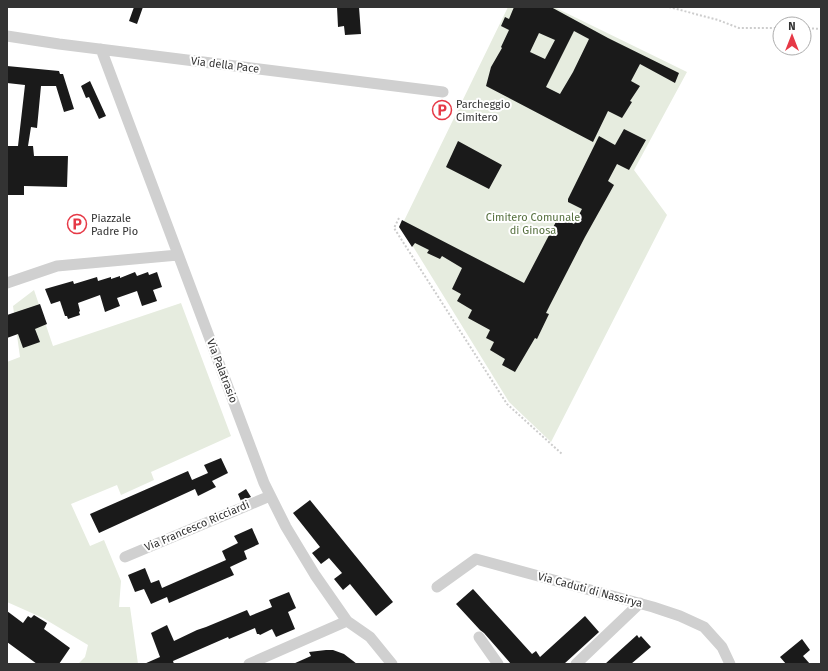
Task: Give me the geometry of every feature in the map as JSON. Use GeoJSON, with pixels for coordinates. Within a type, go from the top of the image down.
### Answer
{"type":"FeatureCollection","features":[{"type":"Feature","properties":{"kind":"street","name":"Via della Pace"},"geometry":{"type":"LineString","coordinates":[[7,36],[443,92]]}},
{"type":"Feature","properties":{"kind":"street","name":"Via Palatrasio"},"geometry":{"type":"LineString","coordinates":[[101,49],[270,496],[286,527],[347,621],[370,637],[392,664]]}},
{"type":"Feature","properties":{"kind":"street"},"geometry":{"type":"LineString","coordinates":[[7,283],[57,266],[178,254]]}},
{"type":"Feature","properties":{"kind":"street","name":"Via Francesco Ricciardi"},"geometry":{"type":"LineString","coordinates":[[125,557],[270,496]]}},
{"type":"Feature","properties":{"kind":"street","name":"Via Caduti di Nassirya"},"geometry":{"type":"LineString","coordinates":[[437,588],[476,559],[640,603],[680,616],[704,627],[722,647],[730,664]]}},
{"type":"Feature","properties":{"kind":"street"},"geometry":{"type":"LineString","coordinates":[[576,664],[640,603]]}},
{"type":"Feature","properties":{"kind":"street"},"geometry":{"type":"LineString","coordinates":[[249,664],[347,621]]}},
{"type":"Feature","properties":{"kind":"street"},"geometry":{"type":"LineString","coordinates":[[479,637],[498,664]]}},
{"type":"Feature","properties":{"kind":"path"},"geometry":{"type":"LineString","coordinates":[[669,7],[718,20],[739,28],[772,28]]}},
{"type":"Feature","properties":{"kind":"path"},"geometry":{"type":"LineString","coordinates":[[399,218],[394,228],[507,404],[562,454]]}},
{"type":"Feature","properties":{"kind":"green space","name":"Cimitero Comunale di Ginosa"},"geometry":{"type":"Polygon","coordinates":[[[508,7],[554,7],[687,72],[634,170],[667,215],[551,442],[509,402],[401,227],[508,7]]]}},
{"type":"Feature","properties":{"kind":"green space"},"geometry":{"type":"Polygon","coordinates":[[[34,290],[53,346],[181,303],[231,436],[151,472],[154,480],[121,495],[117,485],[71,504],[90,546],[104,540],[121,581],[119,607],[130,607],[138,664],[78,664],[85,657],[88,645],[43,618],[7,602],[7,362],[20,357],[13,306],[34,290]]]}},
{"type":"Feature","properties":{"kind":"building"},"geometry":{"type":"Polygon","coordinates":[[[134,7],[143,7],[137,24],[129,21],[134,7]]]}},
{"type":"Feature","properties":{"kind":"building"},"geometry":{"type":"Polygon","coordinates":[[[337,7],[359,7],[361,34],[345,35],[344,26],[338,27],[337,7]]]}},
{"type":"Feature","properties":{"kind":"building"},"geometry":{"type":"Polygon","coordinates":[[[514,7],[551,7],[608,38],[679,73],[675,83],[640,64],[631,81],[640,86],[630,101],[632,102],[622,118],[608,111],[593,142],[486,86],[491,67],[502,48],[501,47],[509,30],[501,26],[505,17],[509,19],[514,7]],[[574,31],[546,87],[560,94],[573,72],[589,39],[574,31]],[[539,33],[530,52],[545,59],[555,40],[539,33]]]}},
{"type":"Feature","properties":{"kind":"building"},"geometry":{"type":"Polygon","coordinates":[[[7,66],[59,71],[60,74],[63,74],[74,109],[64,112],[56,86],[41,86],[37,128],[31,127],[28,146],[33,146],[34,156],[68,156],[67,187],[24,186],[24,195],[7,195],[7,146],[18,146],[25,85],[7,83],[7,66]]]}},
{"type":"Feature","properties":{"kind":"building"},"geometry":{"type":"Polygon","coordinates":[[[90,81],[106,116],[99,119],[89,97],[86,98],[81,86],[90,81]]]}},
{"type":"Feature","properties":{"kind":"building"},"geometry":{"type":"Polygon","coordinates":[[[624,129],[646,140],[629,170],[617,164],[608,181],[614,185],[585,237],[546,313],[549,314],[537,339],[535,338],[515,372],[502,365],[505,359],[490,350],[494,342],[486,338],[490,330],[468,318],[472,310],[457,301],[461,294],[452,289],[462,268],[442,256],[440,259],[427,253],[429,250],[415,243],[412,247],[399,227],[402,220],[524,283],[559,216],[574,224],[582,209],[568,202],[568,199],[599,136],[615,145],[624,129]]]}},
{"type":"Feature","properties":{"kind":"building"},"geometry":{"type":"Polygon","coordinates":[[[458,141],[502,165],[489,189],[446,167],[458,141]]]}},
{"type":"Feature","properties":{"kind":"building"},"geometry":{"type":"Polygon","coordinates":[[[135,272],[137,276],[148,272],[149,275],[157,272],[162,287],[153,290],[157,301],[142,306],[137,291],[117,298],[120,306],[105,312],[100,295],[78,303],[80,315],[68,319],[67,316],[65,316],[60,301],[51,304],[45,289],[73,281],[74,284],[97,277],[98,281],[111,277],[111,279],[120,276],[120,278],[135,272]]]}},
{"type":"Feature","properties":{"kind":"building"},"geometry":{"type":"Polygon","coordinates":[[[40,304],[47,324],[35,329],[40,342],[23,348],[18,334],[7,338],[7,315],[40,304]]]}},
{"type":"Feature","properties":{"kind":"building"},"geometry":{"type":"Polygon","coordinates":[[[221,458],[228,473],[212,481],[216,487],[198,496],[195,489],[99,533],[90,514],[188,471],[192,480],[208,473],[204,465],[221,458]]]}},
{"type":"Feature","properties":{"kind":"building"},"geometry":{"type":"Polygon","coordinates":[[[246,489],[251,497],[241,501],[238,494],[246,489]]]}},
{"type":"Feature","properties":{"kind":"building"},"geometry":{"type":"Polygon","coordinates":[[[310,500],[393,602],[376,616],[350,584],[343,590],[334,579],[342,573],[329,558],[321,564],[312,553],[320,547],[293,513],[310,500]]]}},
{"type":"Feature","properties":{"kind":"building"},"geometry":{"type":"Polygon","coordinates":[[[252,528],[259,544],[244,551],[247,559],[230,567],[234,575],[169,603],[167,597],[151,604],[144,589],[135,592],[128,575],[145,568],[151,583],[159,580],[162,588],[226,560],[222,551],[238,543],[234,536],[252,528]]]}},
{"type":"Feature","properties":{"kind":"building"},"geometry":{"type":"Polygon","coordinates":[[[473,589],[532,654],[536,651],[540,657],[585,616],[599,632],[564,664],[511,664],[456,604],[473,589]]]}},
{"type":"Feature","properties":{"kind":"building"},"geometry":{"type":"Polygon","coordinates":[[[289,592],[296,608],[288,612],[295,629],[276,637],[272,629],[260,635],[257,634],[255,628],[229,639],[228,637],[173,661],[174,664],[144,664],[160,657],[151,633],[167,625],[174,641],[247,610],[250,616],[272,607],[269,600],[289,592]]]}},
{"type":"Feature","properties":{"kind":"building"},"geometry":{"type":"Polygon","coordinates":[[[7,611],[23,623],[28,616],[31,618],[34,615],[47,623],[44,629],[70,648],[59,664],[37,664],[7,642],[7,611]]]}},
{"type":"Feature","properties":{"kind":"building"},"geometry":{"type":"Polygon","coordinates":[[[637,635],[639,638],[641,636],[651,647],[631,664],[605,664],[637,635]]]}},
{"type":"Feature","properties":{"kind":"building"},"geometry":{"type":"Polygon","coordinates":[[[802,639],[810,650],[803,656],[810,664],[786,664],[780,657],[802,639]]]}},
{"type":"Feature","properties":{"kind":"building"},"geometry":{"type":"Polygon","coordinates":[[[333,650],[344,654],[357,664],[293,664],[311,656],[309,652],[333,650]]]}},
{"type":"Feature","properties":{"kind":"place","name":"Parcheggio Cimitero"},"geometry":{"type":"Point","coordinates":[442,110]}},
{"type":"Feature","properties":{"kind":"place","name":"Piazzale Padre Pio"},"geometry":{"type":"Point","coordinates":[77,224]}}]}
